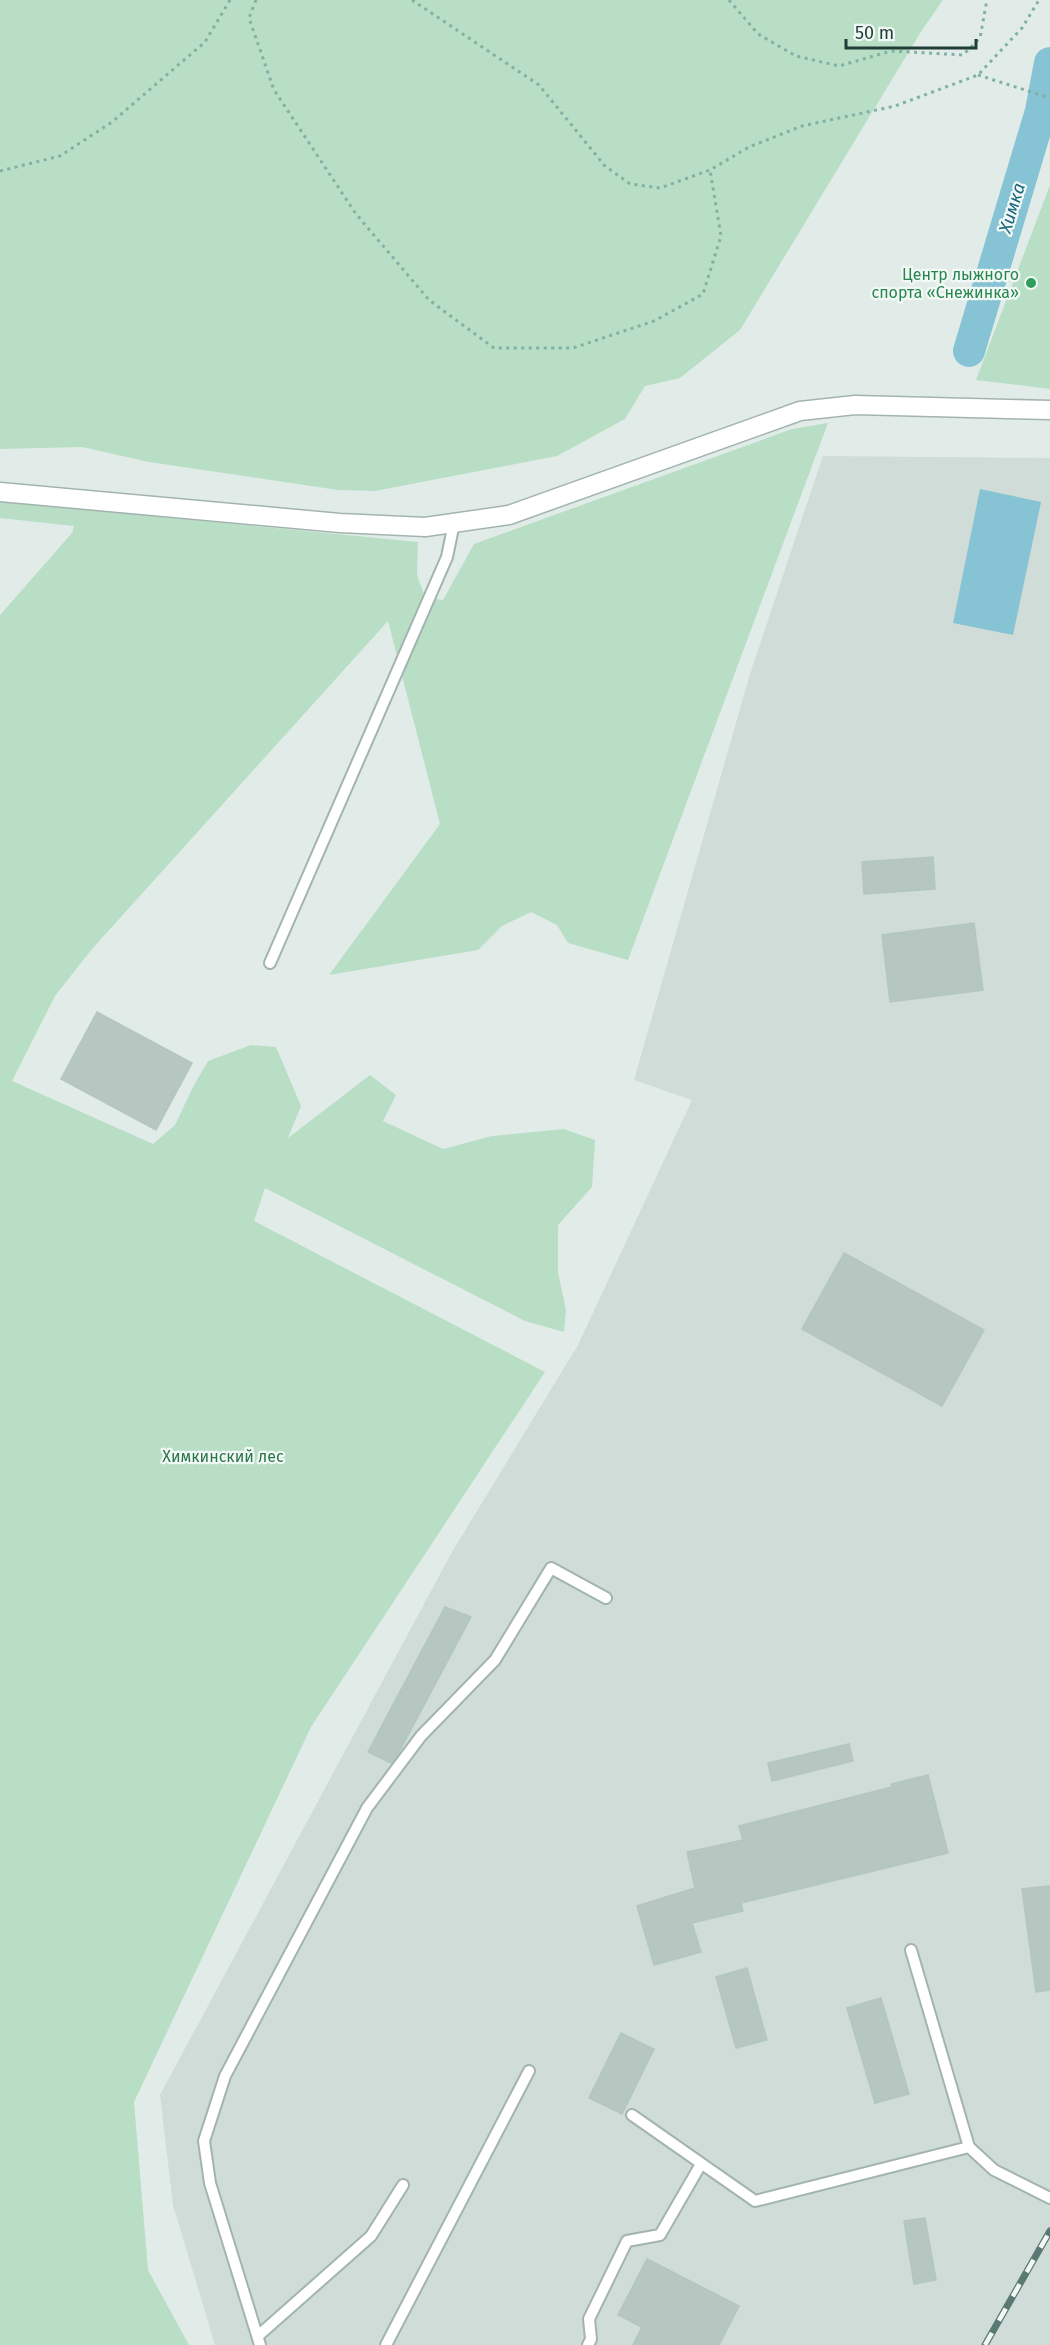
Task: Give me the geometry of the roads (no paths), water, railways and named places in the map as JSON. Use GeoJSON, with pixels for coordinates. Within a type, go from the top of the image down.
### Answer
{"type":"FeatureCollection","features":[{"type":"Feature","properties":{"kind":"street"},"geometry":{"type":"LineString","coordinates":[[0,492],[340,523],[425,527],[509,515],[800,411],[855,405],[1050,410]]}},
{"type":"Feature","properties":{"kind":"lane"},"geometry":{"type":"LineString","coordinates":[[270,963],[447,557],[454,523]]}},
{"type":"Feature","properties":{"kind":"lane"},"geometry":{"type":"LineString","coordinates":[[403,2185],[371,2236],[260,2340],[210,2183],[205,2151],[204,2141],[225,2076],[367,1808],[421,1736],[495,1660],[551,1568],[606,1598]]}},
{"type":"Feature","properties":{"kind":"lane"},"geometry":{"type":"LineString","coordinates":[[911,1950],[969,2147],[994,2170],[1050,2198]]}},
{"type":"Feature","properties":{"kind":"lane"},"geometry":{"type":"LineString","coordinates":[[386,2345],[529,2071]]}},
{"type":"Feature","properties":{"kind":"lane"},"geometry":{"type":"LineString","coordinates":[[632,2115],[755,2201],[969,2147]]}},
{"type":"Feature","properties":{"kind":"lane"},"geometry":{"type":"LineString","coordinates":[[588,2345],[591,2339],[589,2319],[627,2241],[660,2235],[700,2164]]}},
{"type":"Feature","properties":{"kind":"water"},"geometry":{"type":"Polygon","coordinates":[[[980,489],[1041,502],[1013,635],[953,623],[980,489]]]}},
{"type":"Feature","properties":{"kind":"waterway","name":"Химка"},"geometry":{"type":"LineString","coordinates":[[969,351],[1041,111],[1050,63]]}},
{"type":"Feature","properties":{"kind":"railway"},"geometry":{"type":"LineString","coordinates":[[985,2345],[1050,2231]]}},
{"type":"Feature","properties":{"kind":"place","name":"Центр лыжного спорта «Снежинка»"},"geometry":{"type":"Point","coordinates":[1031,283]}},
{"type":"Feature","properties":{"kind":"park label","name":"Химкинский лес"},"geometry":{"type":"Point","coordinates":[223,1456]}}]}
